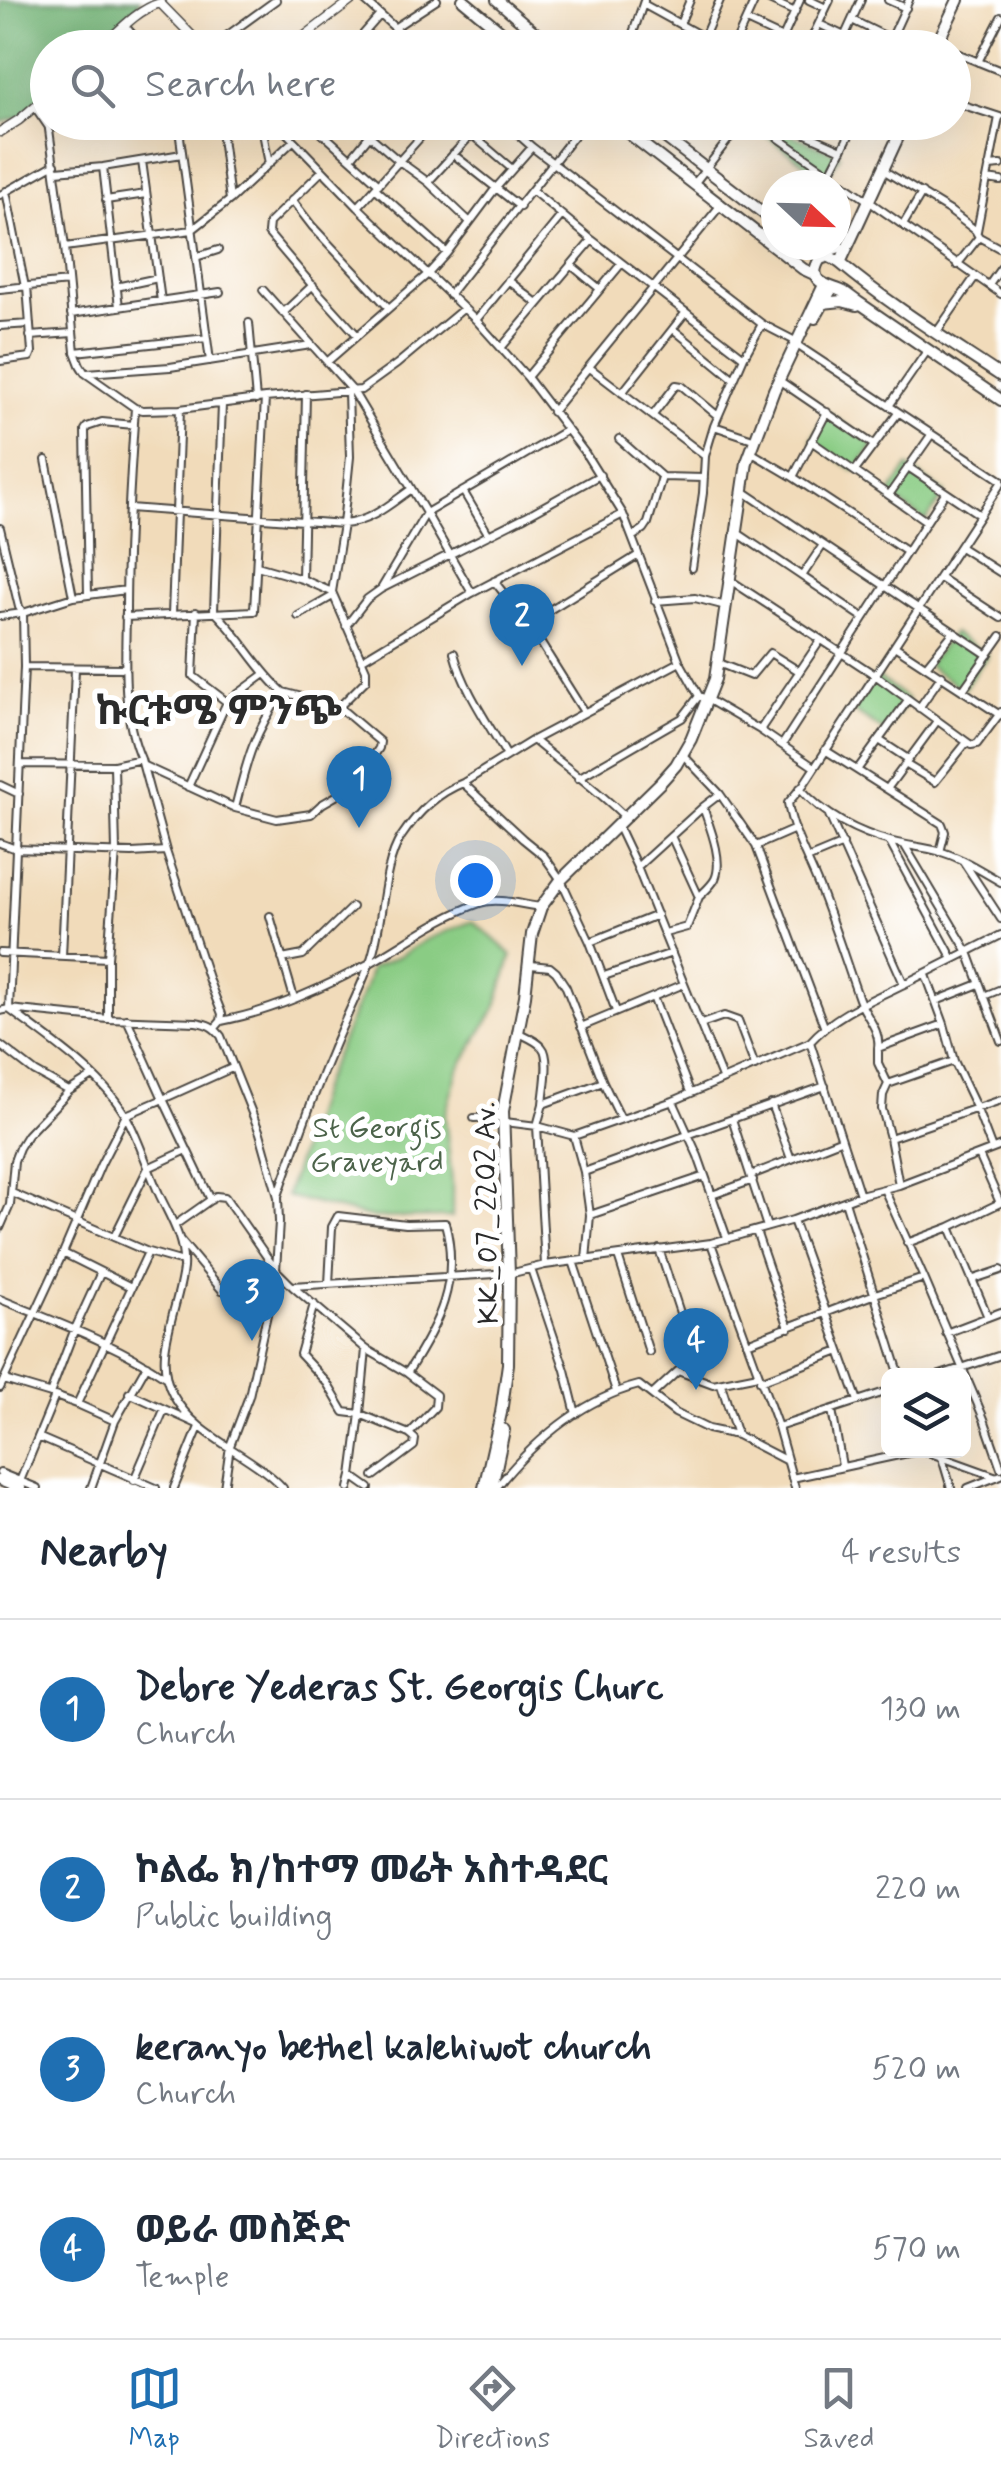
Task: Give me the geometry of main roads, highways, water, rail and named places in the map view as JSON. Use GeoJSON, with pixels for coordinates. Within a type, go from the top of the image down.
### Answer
{"type":"FeatureCollection","features":[{"type":"Feature","properties":{"kind":"main road"},"geometry":{"type":"LineString","coordinates":[[462,0],[499,30]]}},
{"type":"Feature","properties":{"kind":"main road"},"geometry":{"type":"LineString","coordinates":[[498,0],[533,30]]}},
{"type":"Feature","properties":{"kind":"main road"},"geometry":{"type":"LineString","coordinates":[[947,30],[960,0]]}},
{"type":"Feature","properties":{"kind":"main road"},"geometry":{"type":"LineString","coordinates":[[637,140],[842,301],[865,306]]}},
{"type":"Feature","properties":{"kind":"main road"},"geometry":{"type":"LineString","coordinates":[[668,140],[761,212]]}},
{"type":"Feature","properties":{"kind":"main road"},"geometry":{"type":"LineString","coordinates":[[851,231],[894,140]]}},
{"type":"Feature","properties":{"kind":"main road"},"geometry":{"type":"LineString","coordinates":[[823,287],[848,280],[832,260]]}},
{"type":"Feature","properties":{"kind":"main road"},"geometry":{"type":"LineString","coordinates":[[706,699],[723,665],[739,534],[754,454],[823,287],[817,262],[832,260],[1001,376]]}},
{"type":"Feature","properties":{"kind":"main road"},"geometry":{"type":"LineString","coordinates":[[846,260],[859,280]]}},
{"type":"Feature","properties":{"kind":"main road"},"geometry":{"type":"LineString","coordinates":[[823,287],[865,306],[1001,400]]}},
{"type":"Feature","properties":{"kind":"main road"},"geometry":{"type":"LineString","coordinates":[[490,1488],[506,1386],[510,1273],[504,1100],[525,996],[532,934],[541,907],[676,765],[696,728],[715,679],[746,462],[798,345]]}},
{"type":"Feature","properties":{"kind":"main road","name":"KK_07_2202 Av."},"geometry":{"type":"LineString","coordinates":[[504,1120],[539,921],[562,882],[663,788],[686,758],[706,699]]}},
{"type":"Feature","properties":{"kind":"main road"},"geometry":{"type":"LineString","coordinates":[[0,1476],[20,1484]]}},
{"type":"Feature","properties":{"kind":"place","name":"ኮልፌ ክ/ከተማ መሬት አስተዳደር"},"geometry":{"type":"Point","coordinates":[522,666]}},
{"type":"Feature","properties":{"kind":"place","name":"Debre Yederas St. Georgis Churc"},"geometry":{"type":"Point","coordinates":[359,828]}},
{"type":"Feature","properties":{"kind":"place","name":"keranyo bethel kalehiwot church"},"geometry":{"type":"Point","coordinates":[252,1341]}},
{"type":"Feature","properties":{"kind":"place","name":"ወይራ መስጅድ"},"geometry":{"type":"Point","coordinates":[696,1390]}},
{"type":"Feature","properties":{"kind":"district","name":"ኩርቱሜ ምንጭ"},"geometry":{"type":"Point","coordinates":[219,710]}},
{"type":"Feature","properties":{"kind":"park label","name":"St Georgis Graveyard"},"geometry":{"type":"Point","coordinates":[377,1144]}}]}
